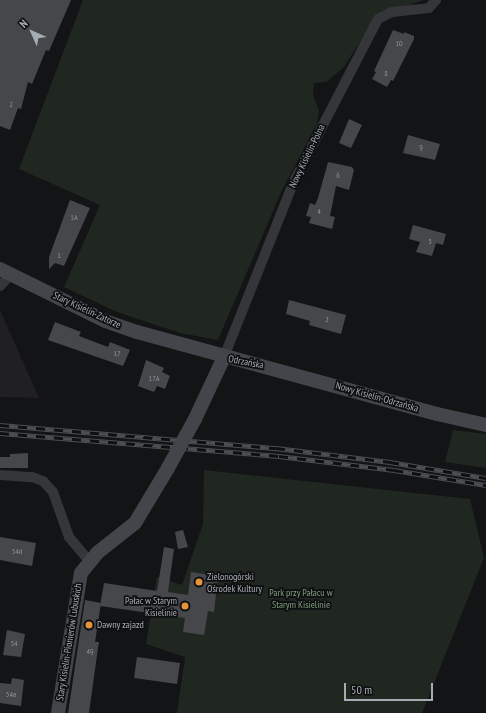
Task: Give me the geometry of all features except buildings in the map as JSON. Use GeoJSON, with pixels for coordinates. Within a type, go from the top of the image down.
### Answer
{"type":"FeatureCollection","features":[{"type":"Feature","properties":{"kind":"street","name":"Nowy Kisielin-Polna"},"geometry":{"type":"LineString","coordinates":[[224,357],[294,181],[378,20],[392,12],[429,8],[436,0]]}},
{"type":"Feature","properties":{"kind":"street","name":"Stary Kisielin-Zatorze"},"geometry":{"type":"LineString","coordinates":[[5,271],[105,321],[224,357]]}},
{"type":"Feature","properties":{"kind":"street"},"geometry":{"type":"LineString","coordinates":[[0,286],[5,271]]}},
{"type":"Feature","properties":{"kind":"street","name":"Odrzańska"},"geometry":{"type":"LineString","coordinates":[[224,357],[269,367]]}},
{"type":"Feature","properties":{"kind":"street","name":"Stary Kisielin-Pionierów Lubuskich"},"geometry":{"type":"LineString","coordinates":[[58,713],[78,585],[89,561],[135,523],[207,398],[224,357]]}},
{"type":"Feature","properties":{"kind":"street","name":"Nowy Kisielin-Odrzańska"},"geometry":{"type":"LineString","coordinates":[[269,367],[436,414],[486,425]]}},
{"type":"Feature","properties":{"kind":"street"},"geometry":{"type":"LineString","coordinates":[[0,475],[32,477],[43,481],[53,492],[69,537],[89,561]]}},
{"type":"Feature","properties":{"kind":"shaded area"},"geometry":{"type":"Polygon","coordinates":[[[0,310],[39,398],[0,397],[0,310]]]}},
{"type":"Feature","properties":{"kind":"green space"},"geometry":{"type":"Polygon","coordinates":[[[83,0],[424,0],[377,16],[343,68],[326,82],[314,83],[313,95],[319,111],[317,124],[282,190],[218,340],[180,333],[117,312],[64,287],[100,205],[19,169],[83,0]]]}},
{"type":"Feature","properties":{"kind":"green space"},"geometry":{"type":"Polygon","coordinates":[[[453,430],[486,434],[486,468],[445,462],[453,430]]]}},
{"type":"Feature","properties":{"kind":"green space","name":"Park przy Pałacu w Starym Kisielinie"},"geometry":{"type":"Polygon","coordinates":[[[204,470],[470,499],[484,558],[422,713],[177,713],[185,657],[146,644],[157,577],[182,585],[203,524],[204,470]]]}},
{"type":"Feature","properties":{"kind":"railway"},"geometry":{"type":"LineString","coordinates":[[0,425],[276,448],[390,462],[486,478]]}},
{"type":"Feature","properties":{"kind":"railway"},"geometry":{"type":"LineString","coordinates":[[0,433],[279,456],[394,470],[486,485]]}},
{"type":"Feature","properties":{"kind":"place","name":"Zielonogórski Ośrodek Kultury"},"geometry":{"type":"Point","coordinates":[199,582]}},
{"type":"Feature","properties":{"kind":"place","name":"Pałac w Starym Kisielinie"},"geometry":{"type":"Point","coordinates":[185,606]}},
{"type":"Feature","properties":{"kind":"place","name":"Dawny zajazd"},"geometry":{"type":"Point","coordinates":[89,625]}}]}
